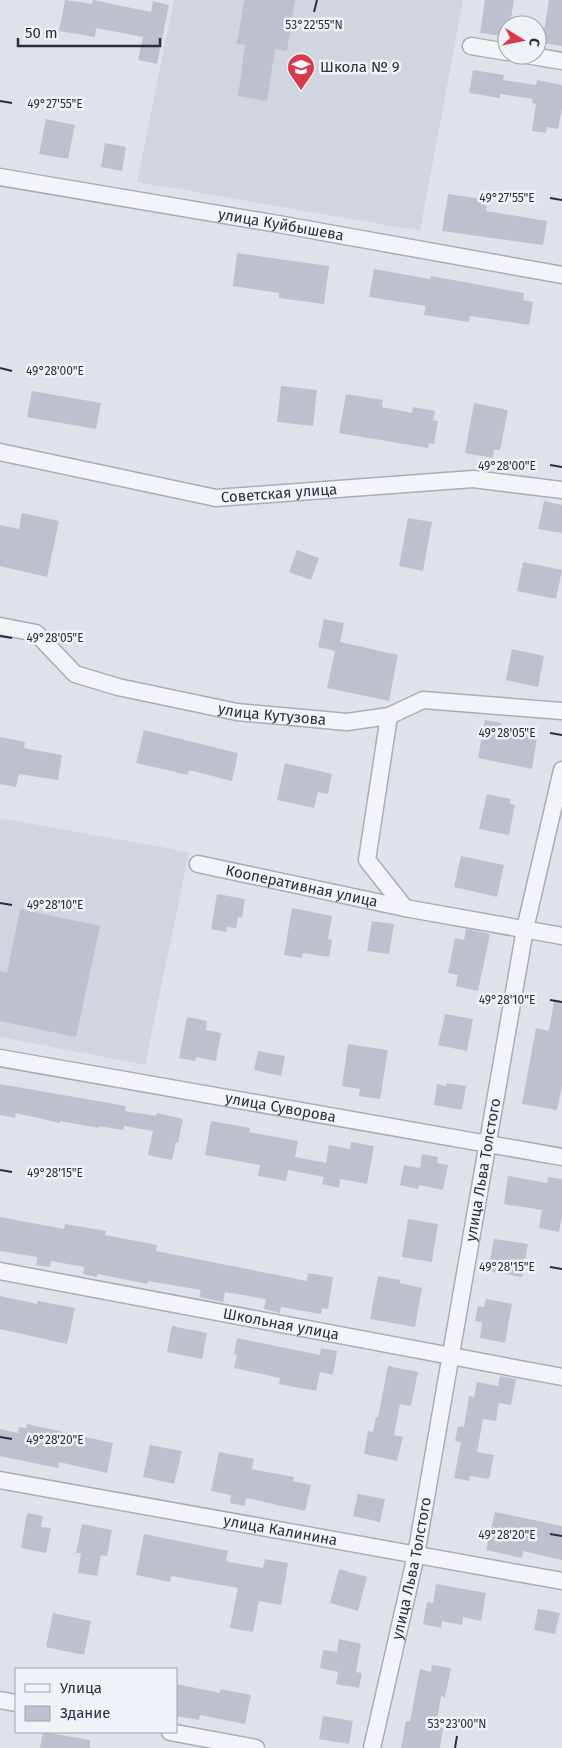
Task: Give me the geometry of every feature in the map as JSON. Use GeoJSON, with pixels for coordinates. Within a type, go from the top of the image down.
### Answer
{"type":"FeatureCollection","features":[{"type":"Feature","properties":{"kind":"street"},"geometry":{"type":"LineString","coordinates":[[471,46],[497,50]]}},
{"type":"Feature","properties":{"kind":"street"},"geometry":{"type":"LineString","coordinates":[[547,58],[562,61]]}},
{"type":"Feature","properties":{"kind":"street","name":"улица Куйбышева"},"geometry":{"type":"LineString","coordinates":[[0,178],[278,224],[562,275]]}},
{"type":"Feature","properties":{"kind":"street","name":"Советская улица"},"geometry":{"type":"LineString","coordinates":[[0,452],[216,498],[473,479],[562,490]]}},
{"type":"Feature","properties":{"kind":"street","name":"улица Кутузова"},"geometry":{"type":"LineString","coordinates":[[0,626],[36,633],[75,674],[118,688],[237,712],[348,722],[389,716],[423,700],[562,711]]}},
{"type":"Feature","properties":{"kind":"street","name":"Кооперативная улица"},"geometry":{"type":"LineString","coordinates":[[389,716],[368,860],[405,908]]}},
{"type":"Feature","properties":{"kind":"street","name":"улица Льва Толстого"},"geometry":{"type":"LineString","coordinates":[[372,1748],[416,1555],[525,929],[562,770]]}},
{"type":"Feature","properties":{"kind":"street","name":"Кооперативная улица"},"geometry":{"type":"LineString","coordinates":[[198,864],[405,908],[562,936]]}},
{"type":"Feature","properties":{"kind":"street","name":"улица Суворова"},"geometry":{"type":"LineString","coordinates":[[0,1058],[562,1157]]}},
{"type":"Feature","properties":{"kind":"street","name":"Школьная улица"},"geometry":{"type":"LineString","coordinates":[[0,1271],[562,1377]]}},
{"type":"Feature","properties":{"kind":"street","name":"улица Калинина"},"geometry":{"type":"LineString","coordinates":[[0,1480],[562,1582]]}},
{"type":"Feature","properties":{"kind":"street"},"geometry":{"type":"LineString","coordinates":[[0,1700],[15,1703]]}},
{"type":"Feature","properties":{"kind":"street"},"geometry":{"type":"LineString","coordinates":[[175,1733],[256,1748]]}},
{"type":"Feature","properties":{"kind":"shaded area","name":"Школа № 9"},"geometry":{"type":"Polygon","coordinates":[[[174,0],[463,0],[420,231],[137,182],[174,0]]]}},
{"type":"Feature","properties":{"kind":"shaded area"},"geometry":{"type":"Polygon","coordinates":[[[0,818],[189,852],[145,1065],[0,1037],[0,818]]]}},
{"type":"Feature","properties":{"kind":"building"},"geometry":{"type":"Polygon","coordinates":[[[65,0],[92,4],[93,0],[151,12],[153,1],[169,5],[157,64],[138,60],[143,37],[96,28],[95,37],[59,31],[65,0]]]}},
{"type":"Feature","properties":{"kind":"building"},"geometry":{"type":"Polygon","coordinates":[[[244,0],[295,0],[287,51],[275,49],[267,101],[238,96],[245,45],[237,44],[244,0]]]}},
{"type":"Feature","properties":{"kind":"building"},"geometry":{"type":"Polygon","coordinates":[[[485,0],[514,0],[512,15],[497,15],[497,35],[480,33],[485,0]]]}},
{"type":"Feature","properties":{"kind":"building"},"geometry":{"type":"Polygon","coordinates":[[[549,0],[562,0],[562,46],[547,44],[547,15],[549,0]]]}},
{"type":"Feature","properties":{"kind":"building"},"geometry":{"type":"Polygon","coordinates":[[[473,70],[504,75],[503,80],[536,85],[537,80],[562,85],[562,109],[558,129],[547,127],[546,133],[532,131],[536,104],[532,103],[533,99],[500,94],[500,98],[469,93],[473,70]]]}},
{"type":"Feature","properties":{"kind":"building"},"geometry":{"type":"Polygon","coordinates":[[[46,119],[75,125],[68,159],[39,154],[46,119]]]}},
{"type":"Feature","properties":{"kind":"building"},"geometry":{"type":"Polygon","coordinates":[[[105,143],[126,147],[122,171],[101,167],[105,143]]]}},
{"type":"Feature","properties":{"kind":"building"},"geometry":{"type":"Polygon","coordinates":[[[448,194],[488,200],[486,211],[547,221],[543,245],[442,231],[448,194]]]}},
{"type":"Feature","properties":{"kind":"building"},"geometry":{"type":"Polygon","coordinates":[[[237,253],[329,266],[324,304],[279,298],[279,293],[233,286],[237,253]]]}},
{"type":"Feature","properties":{"kind":"building"},"geometry":{"type":"Polygon","coordinates":[[[374,269],[430,279],[431,276],[524,293],[523,300],[533,302],[529,325],[470,316],[469,322],[424,315],[426,306],[369,297],[374,269]]]}},
{"type":"Feature","properties":{"kind":"building"},"geometry":{"type":"Polygon","coordinates":[[[281,386],[317,390],[313,426],[277,422],[281,386]]]}},
{"type":"Feature","properties":{"kind":"building"},"geometry":{"type":"Polygon","coordinates":[[[32,391],[101,403],[96,429],[27,417],[32,391]]]}},
{"type":"Feature","properties":{"kind":"building"},"geometry":{"type":"Polygon","coordinates":[[[346,394],[383,400],[382,407],[412,413],[413,407],[435,411],[433,420],[438,421],[434,444],[429,443],[428,448],[339,433],[346,394]]]}},
{"type":"Feature","properties":{"kind":"building"},"geometry":{"type":"Polygon","coordinates":[[[474,403],[508,410],[500,450],[494,449],[493,458],[465,453],[474,403]]]}},
{"type":"Feature","properties":{"kind":"building"},"geometry":{"type":"Polygon","coordinates":[[[544,501],[562,505],[562,533],[538,529],[544,501]]]}},
{"type":"Feature","properties":{"kind":"building"},"geometry":{"type":"Polygon","coordinates":[[[22,513],[59,521],[47,577],[0,566],[0,525],[19,529],[22,513]]]}},
{"type":"Feature","properties":{"kind":"building"},"geometry":{"type":"Polygon","coordinates":[[[408,518],[432,522],[423,571],[399,566],[408,518]]]}},
{"type":"Feature","properties":{"kind":"building"},"geometry":{"type":"Polygon","coordinates":[[[297,550],[319,558],[311,580],[289,572],[297,550]]]}},
{"type":"Feature","properties":{"kind":"building"},"geometry":{"type":"Polygon","coordinates":[[[523,562],[562,570],[556,599],[517,591],[523,562]]]}},
{"type":"Feature","properties":{"kind":"building"},"geometry":{"type":"Polygon","coordinates":[[[324,619],[344,623],[340,642],[398,655],[389,701],[327,688],[335,651],[318,647],[324,619]]]}},
{"type":"Feature","properties":{"kind":"building"},"geometry":{"type":"Polygon","coordinates":[[[512,649],[544,656],[538,687],[506,680],[512,649]]]}},
{"type":"Feature","properties":{"kind":"building"},"geometry":{"type":"Polygon","coordinates":[[[485,720],[502,723],[500,730],[537,738],[532,769],[478,758],[485,720]]]}},
{"type":"Feature","properties":{"kind":"building"},"geometry":{"type":"Polygon","coordinates":[[[144,730],[238,753],[232,781],[189,770],[188,775],[136,763],[144,730]]]}},
{"type":"Feature","properties":{"kind":"building"},"geometry":{"type":"Polygon","coordinates":[[[0,737],[25,742],[24,748],[62,755],[58,780],[19,774],[16,787],[0,784],[0,737]]]}},
{"type":"Feature","properties":{"kind":"building"},"geometry":{"type":"Polygon","coordinates":[[[285,763],[332,774],[328,794],[318,792],[314,808],[277,800],[285,763]]]}},
{"type":"Feature","properties":{"kind":"building"},"geometry":{"type":"Polygon","coordinates":[[[487,794],[511,799],[510,804],[515,805],[509,835],[479,829],[487,794]]]}},
{"type":"Feature","properties":{"kind":"building"},"geometry":{"type":"Polygon","coordinates":[[[461,856],[504,865],[497,897],[454,887],[461,856]]]}},
{"type":"Feature","properties":{"kind":"building"},"geometry":{"type":"Polygon","coordinates":[[[217,894],[245,899],[242,918],[238,917],[236,928],[227,927],[226,932],[211,929],[217,894]]]}},
{"type":"Feature","properties":{"kind":"building"},"geometry":{"type":"Polygon","coordinates":[[[292,908],[332,916],[328,939],[332,940],[329,957],[303,953],[302,958],[284,955],[292,908]]]}},
{"type":"Feature","properties":{"kind":"building"},"geometry":{"type":"Polygon","coordinates":[[[20,909],[100,926],[76,1037],[0,1021],[0,971],[7,973],[20,909]]]}},
{"type":"Feature","properties":{"kind":"building"},"geometry":{"type":"Polygon","coordinates":[[[372,921],[394,924],[389,954],[367,951],[372,921]]]}},
{"type":"Feature","properties":{"kind":"building"},"geometry":{"type":"Polygon","coordinates":[[[466,929],[490,934],[478,991],[456,986],[458,975],[448,973],[455,938],[464,940],[466,929]]]}},
{"type":"Feature","properties":{"kind":"building"},"geometry":{"type":"Polygon","coordinates":[[[554,1001],[562,1002],[562,1086],[557,1110],[522,1104],[536,1028],[549,1031],[554,1001]]]}},
{"type":"Feature","properties":{"kind":"building"},"geometry":{"type":"Polygon","coordinates":[[[445,1014],[473,1019],[467,1051],[438,1045],[445,1014]]]}},
{"type":"Feature","properties":{"kind":"building"},"geometry":{"type":"Polygon","coordinates":[[[187,1017],[207,1021],[206,1030],[221,1033],[216,1061],[196,1057],[195,1061],[179,1058],[187,1017]]]}},
{"type":"Feature","properties":{"kind":"building"},"geometry":{"type":"Polygon","coordinates":[[[348,1044],[388,1050],[380,1099],[359,1096],[360,1089],[342,1086],[348,1044]]]}},
{"type":"Feature","properties":{"kind":"building"},"geometry":{"type":"Polygon","coordinates":[[[258,1051],[285,1056],[281,1076],[254,1070],[258,1051]]]}},
{"type":"Feature","properties":{"kind":"building"},"geometry":{"type":"Polygon","coordinates":[[[446,1083],[466,1086],[462,1110],[434,1105],[437,1084],[446,1086],[446,1083]]]}},
{"type":"Feature","properties":{"kind":"building"},"geometry":{"type":"Polygon","coordinates":[[[0,1084],[126,1106],[125,1111],[156,1116],[157,1113],[183,1119],[172,1160],[148,1155],[153,1131],[124,1126],[123,1130],[60,1121],[60,1123],[16,1113],[15,1118],[0,1115],[0,1084]]]}},
{"type":"Feature","properties":{"kind":"building"},"geometry":{"type":"Polygon","coordinates":[[[211,1121],[250,1128],[249,1132],[298,1141],[295,1157],[326,1163],[329,1145],[350,1149],[351,1142],[374,1146],[367,1184],[340,1179],[339,1188],[322,1184],[324,1177],[288,1170],[286,1181],[258,1176],[260,1165],[205,1155],[211,1121]]]}},
{"type":"Feature","properties":{"kind":"building"},"geometry":{"type":"Polygon","coordinates":[[[422,1154],[438,1157],[437,1163],[448,1165],[443,1190],[419,1185],[418,1189],[400,1185],[404,1165],[420,1168],[422,1154]]]}},
{"type":"Feature","properties":{"kind":"building"},"geometry":{"type":"Polygon","coordinates":[[[508,1176],[547,1183],[548,1177],[562,1179],[562,1216],[559,1232],[539,1228],[542,1210],[504,1204],[508,1176]]]}},
{"type":"Feature","properties":{"kind":"building"},"geometry":{"type":"Polygon","coordinates":[[[0,1217],[64,1229],[65,1224],[106,1231],[105,1235],[157,1245],[156,1251],[307,1281],[308,1273],[333,1277],[328,1309],[322,1308],[321,1314],[281,1307],[280,1313],[264,1309],[266,1299],[225,1292],[223,1302],[199,1297],[201,1290],[148,1281],[147,1284],[98,1274],[97,1277],[83,1274],[84,1267],[51,1261],[50,1267],[36,1265],[37,1257],[0,1251],[0,1217]]]}},
{"type":"Feature","properties":{"kind":"building"},"geometry":{"type":"Polygon","coordinates":[[[408,1219],[438,1224],[432,1262],[402,1257],[408,1219]]]}},
{"type":"Feature","properties":{"kind":"building"},"geometry":{"type":"Polygon","coordinates":[[[494,1239],[528,1244],[522,1277],[488,1271],[494,1239]]]}},
{"type":"Feature","properties":{"kind":"building"},"geometry":{"type":"Polygon","coordinates":[[[378,1276],[400,1280],[400,1283],[422,1288],[415,1327],[370,1319],[378,1276]]]}},
{"type":"Feature","properties":{"kind":"building"},"geometry":{"type":"Polygon","coordinates":[[[0,1296],[37,1304],[38,1301],[75,1308],[67,1344],[0,1329],[0,1296]]]}},
{"type":"Feature","properties":{"kind":"building"},"geometry":{"type":"Polygon","coordinates":[[[486,1299],[512,1304],[505,1343],[480,1338],[482,1322],[475,1321],[478,1306],[484,1307],[486,1299]]]}},
{"type":"Feature","properties":{"kind":"building"},"geometry":{"type":"Polygon","coordinates":[[[172,1326],[207,1333],[202,1359],[167,1352],[172,1326]]]}},
{"type":"Feature","properties":{"kind":"building"},"geometry":{"type":"Polygon","coordinates":[[[237,1338],[320,1355],[321,1348],[337,1351],[333,1375],[320,1372],[316,1391],[279,1384],[280,1378],[234,1368],[237,1355],[234,1354],[237,1338]]]}},
{"type":"Feature","properties":{"kind":"building"},"geometry":{"type":"Polygon","coordinates":[[[388,1366],[418,1372],[411,1406],[400,1404],[394,1435],[403,1437],[397,1461],[364,1454],[368,1431],[373,1432],[376,1417],[378,1417],[388,1366]]]}},
{"type":"Feature","properties":{"kind":"building"},"geometry":{"type":"Polygon","coordinates":[[[500,1376],[516,1379],[511,1405],[499,1403],[496,1421],[483,1419],[477,1452],[494,1455],[489,1479],[470,1476],[469,1481],[454,1478],[461,1442],[455,1441],[458,1426],[464,1427],[469,1396],[474,1397],[477,1382],[498,1386],[500,1376]]]}},
{"type":"Feature","properties":{"kind":"building"},"geometry":{"type":"Polygon","coordinates":[[[27,1424],[113,1443],[107,1473],[59,1462],[58,1468],[0,1456],[0,1429],[18,1433],[19,1427],[26,1428],[27,1424]]]}},
{"type":"Feature","properties":{"kind":"building"},"geometry":{"type":"Polygon","coordinates":[[[150,1445],[182,1451],[174,1484],[143,1477],[150,1445]]]}},
{"type":"Feature","properties":{"kind":"building"},"geometry":{"type":"Polygon","coordinates":[[[219,1452],[254,1459],[252,1469],[294,1477],[293,1481],[311,1485],[305,1511],[246,1498],[245,1506],[230,1503],[231,1495],[211,1491],[219,1452]]]}},
{"type":"Feature","properties":{"kind":"building"},"geometry":{"type":"Polygon","coordinates":[[[358,1494],[385,1499],[380,1522],[353,1516],[358,1494]]]}},
{"type":"Feature","properties":{"kind":"building"},"geometry":{"type":"Polygon","coordinates":[[[495,1512],[562,1526],[562,1560],[523,1551],[522,1558],[486,1550],[495,1512]]]}},
{"type":"Feature","properties":{"kind":"building"},"geometry":{"type":"Polygon","coordinates":[[[27,1513],[43,1516],[41,1527],[51,1528],[46,1553],[21,1548],[27,1513]]]}},
{"type":"Feature","properties":{"kind":"building"},"geometry":{"type":"Polygon","coordinates":[[[82,1524],[112,1530],[107,1556],[101,1555],[97,1576],[78,1573],[81,1553],[76,1553],[82,1524]]]}},
{"type":"Feature","properties":{"kind":"building"},"geometry":{"type":"Polygon","coordinates":[[[144,1534],[228,1551],[226,1560],[229,1562],[263,1568],[265,1559],[288,1563],[281,1605],[259,1601],[253,1632],[230,1628],[238,1588],[171,1576],[170,1582],[136,1575],[144,1534]]]}},
{"type":"Feature","properties":{"kind":"building"},"geometry":{"type":"Polygon","coordinates":[[[339,1569],[367,1577],[358,1611],[330,1603],[339,1569]]]}},
{"type":"Feature","properties":{"kind":"building"},"geometry":{"type":"Polygon","coordinates":[[[436,1584],[486,1593],[481,1621],[463,1617],[462,1625],[442,1621],[441,1628],[423,1624],[427,1602],[433,1603],[436,1584]]]}},
{"type":"Feature","properties":{"kind":"building"},"geometry":{"type":"Polygon","coordinates":[[[538,1609],[560,1613],[555,1634],[534,1630],[538,1609]]]}},
{"type":"Feature","properties":{"kind":"building"},"geometry":{"type":"Polygon","coordinates":[[[53,1613],[91,1621],[84,1655],[46,1647],[53,1613]]]}},
{"type":"Feature","properties":{"kind":"building"},"geometry":{"type":"Polygon","coordinates":[[[339,1639],[361,1644],[356,1672],[362,1673],[359,1688],[336,1684],[338,1672],[320,1668],[323,1650],[337,1652],[339,1639]]]}},
{"type":"Feature","properties":{"kind":"building"},"geometry":{"type":"Polygon","coordinates":[[[432,1665],[451,1668],[445,1697],[441,1696],[436,1726],[443,1728],[440,1748],[401,1748],[406,1721],[410,1721],[420,1669],[431,1672],[432,1665]]]}},
{"type":"Feature","properties":{"kind":"building"},"geometry":{"type":"Polygon","coordinates":[[[178,1684],[220,1693],[220,1689],[251,1695],[245,1724],[200,1715],[199,1720],[178,1716],[178,1684]]]}},
{"type":"Feature","properties":{"kind":"building"},"geometry":{"type":"Polygon","coordinates":[[[323,1716],[353,1721],[349,1744],[319,1739],[323,1716]]]}},
{"type":"Feature","properties":{"kind":"building"},"geometry":{"type":"Polygon","coordinates":[[[43,1733],[90,1740],[90,1748],[40,1748],[43,1733]]]}},
{"type":"Feature","properties":{"kind":"place","name":"Школа № 9"},"geometry":{"type":"Point","coordinates":[301,91]}}]}
